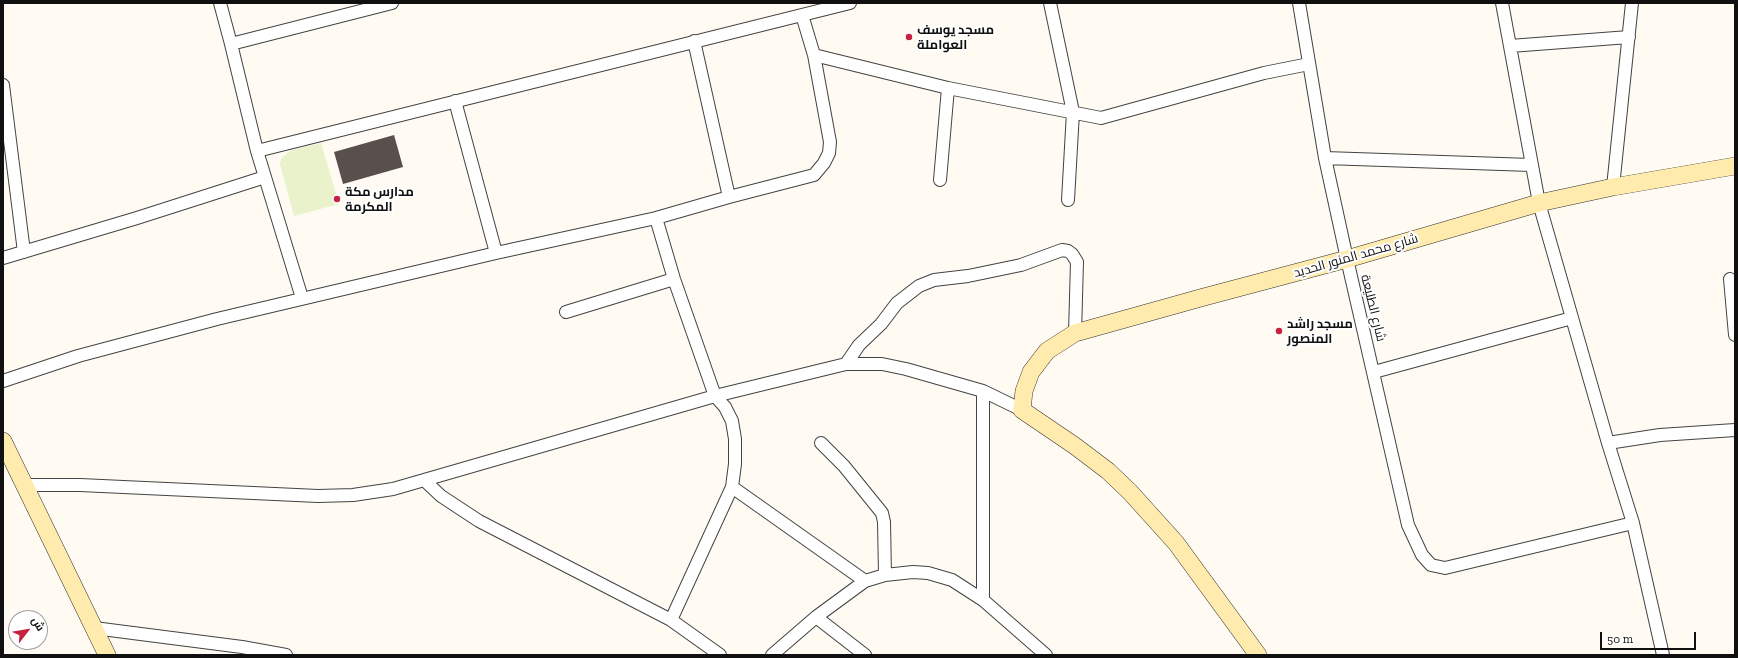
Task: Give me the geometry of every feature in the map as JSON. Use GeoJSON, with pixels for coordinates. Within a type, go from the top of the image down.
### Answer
{"type":"FeatureCollection","features":[{"type":"Feature","properties":{"kind":"street"},"geometry":{"type":"LineString","coordinates":[[220,3],[257,151],[302,298]]}},
{"type":"Feature","properties":{"kind":"street"},"geometry":{"type":"LineString","coordinates":[[231,44],[367,7],[392,3]]}},
{"type":"Feature","properties":{"kind":"street"},"geometry":{"type":"LineString","coordinates":[[257,151],[850,3]]}},
{"type":"Feature","properties":{"kind":"street"},"geometry":{"type":"LineString","coordinates":[[1050,3],[1073,112],[1068,200]]}},
{"type":"Feature","properties":{"kind":"street","name":"شارع الطليعة"},"geometry":{"type":"LineString","coordinates":[[1299,3],[1325,158],[1347,259],[1408,525],[1422,555],[1431,565],[1445,568],[1633,523]]}},
{"type":"Feature","properties":{"kind":"street"},"geometry":{"type":"LineString","coordinates":[[1502,3],[1539,203],[1608,443],[1633,523],[1663,655]]}},
{"type":"Feature","properties":{"kind":"street"},"geometry":{"type":"LineString","coordinates":[[1613,187],[1632,3]]}},
{"type":"Feature","properties":{"kind":"street"},"geometry":{"type":"LineString","coordinates":[[3,381],[78,356],[217,319],[496,253],[656,218],[814,174],[824,163],[829,153],[830,142],[814,55],[802,15]]}},
{"type":"Feature","properties":{"kind":"street"},"geometry":{"type":"LineString","coordinates":[[1510,46],[1629,37]]}},
{"type":"Feature","properties":{"kind":"street"},"geometry":{"type":"LineString","coordinates":[[694,41],[729,197]]}},
{"type":"Feature","properties":{"kind":"street"},"geometry":{"type":"LineString","coordinates":[[814,55],[948,88],[1073,112],[1087,117],[1101,118],[1264,73],[1309,64]]}},
{"type":"Feature","properties":{"kind":"street"},"geometry":{"type":"LineString","coordinates":[[3,85],[24,252]]}},
{"type":"Feature","properties":{"kind":"street"},"geometry":{"type":"LineString","coordinates":[[940,180],[948,88]]}},
{"type":"Feature","properties":{"kind":"street"},"geometry":{"type":"LineString","coordinates":[[455,101],[496,253]]}},
{"type":"Feature","properties":{"kind":"street"},"geometry":{"type":"LineString","coordinates":[[1325,158],[1531,165]]}},
{"type":"Feature","properties":{"kind":"street","name":"شارع محمد المنور الحديد"},"geometry":{"type":"LineString","coordinates":[[1022,410],[1024,391],[1031,372],[1040,358],[1047,351],[1075,333],[1347,259],[1539,203],[1613,187],[1735,166]]}},
{"type":"Feature","properties":{"kind":"street"},"geometry":{"type":"LineString","coordinates":[[3,258],[265,177]]}},
{"type":"Feature","properties":{"kind":"street"},"geometry":{"type":"LineString","coordinates":[[656,218],[674,279],[715,396],[725,407],[732,421],[735,439],[736,464],[732,487],[671,620]]}},
{"type":"Feature","properties":{"kind":"street"},"geometry":{"type":"LineString","coordinates":[[846,364],[859,345],[881,324],[897,303],[919,286],[934,280],[968,276],[1021,265],[1062,250],[1068,251],[1072,254],[1077,262],[1075,333]]}},
{"type":"Feature","properties":{"kind":"street"},"geometry":{"type":"LineString","coordinates":[[566,312],[674,279]]}},
{"type":"Feature","properties":{"kind":"street"},"geometry":{"type":"LineString","coordinates":[[1730,279],[1735,335]]}},
{"type":"Feature","properties":{"kind":"street"},"geometry":{"type":"LineString","coordinates":[[1374,372],[1572,318]]}},
{"type":"Feature","properties":{"kind":"street"},"geometry":{"type":"LineString","coordinates":[[25,485],[80,485],[318,496],[353,495],[393,489],[464,467],[715,396],[846,364],[882,364],[983,391],[1022,410],[1076,446],[1108,471],[1130,492],[1176,543],[1258,655]]}},
{"type":"Feature","properties":{"kind":"street"},"geometry":{"type":"LineString","coordinates":[[983,391],[983,600]]}},
{"type":"Feature","properties":{"kind":"street"},"geometry":{"type":"LineString","coordinates":[[1608,443],[1660,435],[1735,430]]}},
{"type":"Feature","properties":{"kind":"street"},"geometry":{"type":"LineString","coordinates":[[3,441],[107,655]]}},
{"type":"Feature","properties":{"kind":"street"},"geometry":{"type":"LineString","coordinates":[[821,443],[844,466],[882,513],[884,522],[884,575]]}},
{"type":"Feature","properties":{"kind":"street"},"geometry":{"type":"LineString","coordinates":[[424,480],[447,500],[479,522],[671,620],[720,655]]}},
{"type":"Feature","properties":{"kind":"street"},"geometry":{"type":"LineString","coordinates":[[732,487],[865,581]]}},
{"type":"Feature","properties":{"kind":"street"},"geometry":{"type":"LineString","coordinates":[[772,655],[816,617],[865,581],[884,575],[913,572],[928,573],[952,580],[983,600],[1046,655]]}},
{"type":"Feature","properties":{"kind":"street"},"geometry":{"type":"LineString","coordinates":[[816,617],[865,655]]}},
{"type":"Feature","properties":{"kind":"street"},"geometry":{"type":"LineString","coordinates":[[94,628],[242,646],[286,655]]}},
{"type":"Feature","properties":{"kind":"green space"},"geometry":{"type":"Polygon","coordinates":[[[321,143],[339,204],[294,216],[280,164],[281,159],[292,150],[321,143]]]}},
{"type":"Feature","properties":{"kind":"building"},"geometry":{"type":"Polygon","coordinates":[[[394,135],[403,167],[343,184],[334,152],[394,135]]]}},
{"type":"Feature","properties":{"kind":"place","name":"مسجد يوسف العواملة"},"geometry":{"type":"Point","coordinates":[909,37]}},
{"type":"Feature","properties":{"kind":"place","name":"مدارس مكة المكرمة"},"geometry":{"type":"Point","coordinates":[337,199]}},
{"type":"Feature","properties":{"kind":"place","name":"مسجد راشد المنصور"},"geometry":{"type":"Point","coordinates":[1279,331]}}]}
